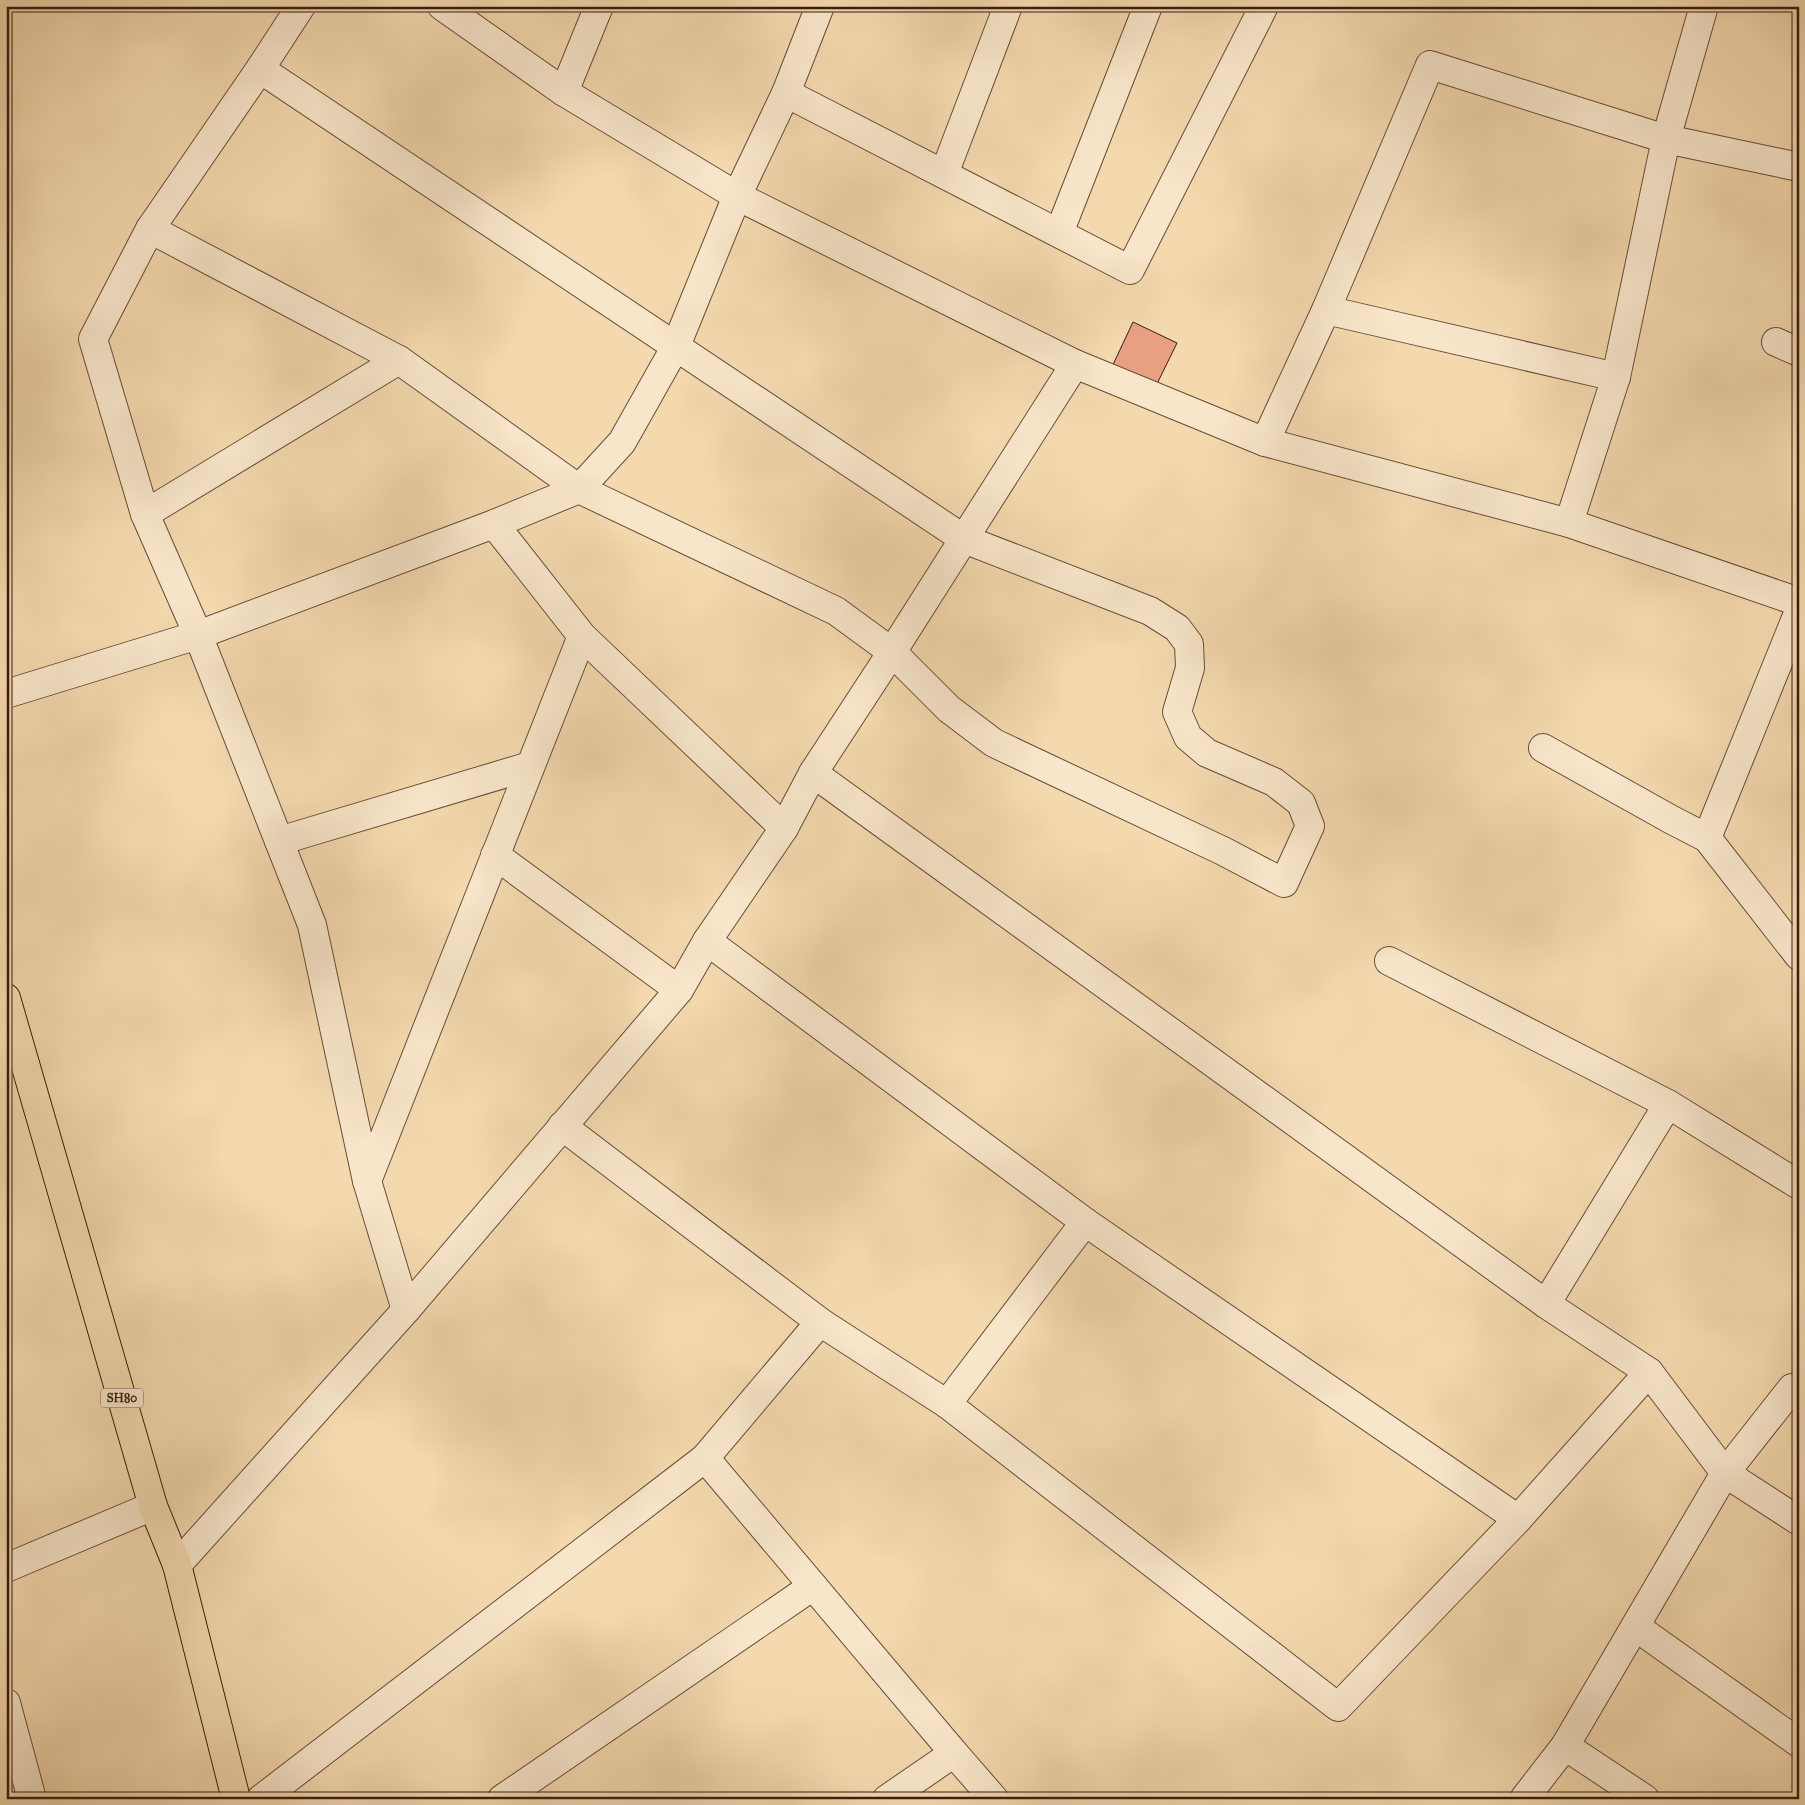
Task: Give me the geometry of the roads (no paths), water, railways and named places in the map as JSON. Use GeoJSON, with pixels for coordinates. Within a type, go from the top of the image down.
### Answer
{"type":"FeatureCollection","features":[{"type":"Feature","properties":{"kind":"main road","name":"SH80"},"geometry":{"type":"LineString","coordinates":[[6,998],[153,1506],[178,1565],[236,1799]]}},
{"type":"Feature","properties":{"kind":"street"},"geometry":{"type":"LineString","coordinates":[[301,6],[150,230],[94,339],[145,514],[198,635],[312,925],[367,1181],[406,1310]]}},
{"type":"Feature","properties":{"kind":"street"},"geometry":{"type":"LineString","coordinates":[[442,6],[564,92],[737,196],[1075,364],[1264,442],[1569,523],[1799,602]]}},
{"type":"Feature","properties":{"kind":"street"},"geometry":{"type":"LineString","coordinates":[[564,92],[599,6]]}},
{"type":"Feature","properties":{"kind":"street"},"geometry":{"type":"LineString","coordinates":[[6,694],[198,635],[494,524],[579,489],[622,442],[676,346],[737,196],[786,93],[820,6]]}},
{"type":"Feature","properties":{"kind":"street"},"geometry":{"type":"LineString","coordinates":[[944,174],[1008,6]]}},
{"type":"Feature","properties":{"kind":"street"},"geometry":{"type":"LineString","coordinates":[[1059,233],[1148,6]]}},
{"type":"Feature","properties":{"kind":"street"},"geometry":{"type":"LineString","coordinates":[[786,93],[1130,270],[1264,6]]}},
{"type":"Feature","properties":{"kind":"street"},"geometry":{"type":"LineString","coordinates":[[1569,523],[1616,377],[1666,139],[1704,6]]}},
{"type":"Feature","properties":{"kind":"street"},"geometry":{"type":"LineString","coordinates":[[1264,442],[1326,310],[1430,65],[1666,139],[1799,167]]}},
{"type":"Feature","properties":{"kind":"street"},"geometry":{"type":"LineString","coordinates":[[150,230],[399,360],[579,489],[836,611],[892,652],[949,709],[994,743],[1223,851],[1284,883],[1310,826],[1301,803],[1274,782],[1207,753],[1188,736],[1177,712],[1190,668],[1189,644],[1177,628],[1150,611],[964,539],[260,69]]}},
{"type":"Feature","properties":{"kind":"street"},"geometry":{"type":"LineString","coordinates":[[1326,310],[1616,377]]}},
{"type":"Feature","properties":{"kind":"street"},"geometry":{"type":"LineString","coordinates":[[145,514],[399,360]]}},
{"type":"Feature","properties":{"kind":"street"},"geometry":{"type":"LineString","coordinates":[[178,1565],[406,1310],[679,990],[707,941],[784,828],[812,773],[892,652],[1075,364]]}},
{"type":"Feature","properties":{"kind":"street"},"geometry":{"type":"LineString","coordinates":[[494,524],[582,636],[784,828]]}},
{"type":"Feature","properties":{"kind":"street"},"geometry":{"type":"LineString","coordinates":[[1707,838],[1799,611]]}},
{"type":"Feature","properties":{"kind":"street"},"geometry":{"type":"LineString","coordinates":[[367,1181],[582,636]]}},
{"type":"Feature","properties":{"kind":"street"},"geometry":{"type":"LineString","coordinates":[[1543,748],[1707,838],[1799,956]]}},
{"type":"Feature","properties":{"kind":"street"},"geometry":{"type":"LineString","coordinates":[[279,841],[530,766]]}},
{"type":"Feature","properties":{"kind":"street"},"geometry":{"type":"LineString","coordinates":[[812,773],[1546,1304],[1649,1372],[1725,1473],[1799,1521]]}},
{"type":"Feature","properties":{"kind":"street"},"geometry":{"type":"LineString","coordinates":[[494,855],[679,990]]}},
{"type":"Feature","properties":{"kind":"street"},"geometry":{"type":"LineString","coordinates":[[707,941],[1085,1222],[1518,1520]]}},
{"type":"Feature","properties":{"kind":"street"},"geometry":{"type":"LineString","coordinates":[[1389,961],[1668,1104],[1799,1185]]}},
{"type":"Feature","properties":{"kind":"street"},"geometry":{"type":"LineString","coordinates":[[1546,1304],[1668,1104]]}},
{"type":"Feature","properties":{"kind":"street"},"geometry":{"type":"LineString","coordinates":[[562,1126],[820,1322],[947,1404],[1338,1707],[1518,1520],[1649,1372]]}},
{"type":"Feature","properties":{"kind":"street"},"geometry":{"type":"LineString","coordinates":[[947,1404],[1085,1222]]}},
{"type":"Feature","properties":{"kind":"street"},"geometry":{"type":"LineString","coordinates":[[261,1799],[705,1458],[820,1322]]}},
{"type":"Feature","properties":{"kind":"street"},"geometry":{"type":"LineString","coordinates":[[1524,1799],[1565,1746],[1725,1473],[1792,1388],[1799,1392]]}},
{"type":"Feature","properties":{"kind":"street"},"geometry":{"type":"LineString","coordinates":[[705,1458],[994,1799]]}},
{"type":"Feature","properties":{"kind":"street"},"geometry":{"type":"LineString","coordinates":[[6,1568],[153,1506]]}},
{"type":"Feature","properties":{"kind":"street"},"geometry":{"type":"LineString","coordinates":[[502,1799],[813,1586]]}},
{"type":"Feature","properties":{"kind":"street"},"geometry":{"type":"LineString","coordinates":[[1636,1627],[1799,1743]]}},
{"type":"Feature","properties":{"kind":"street"},"geometry":{"type":"LineString","coordinates":[[6,1703],[32,1799]]}},
{"type":"Feature","properties":{"kind":"street"},"geometry":{"type":"LineString","coordinates":[[1565,1746],[1645,1799]]}},
{"type":"Feature","properties":{"kind":"street"},"geometry":{"type":"LineString","coordinates":[[887,1799],[954,1753]]}}]}
